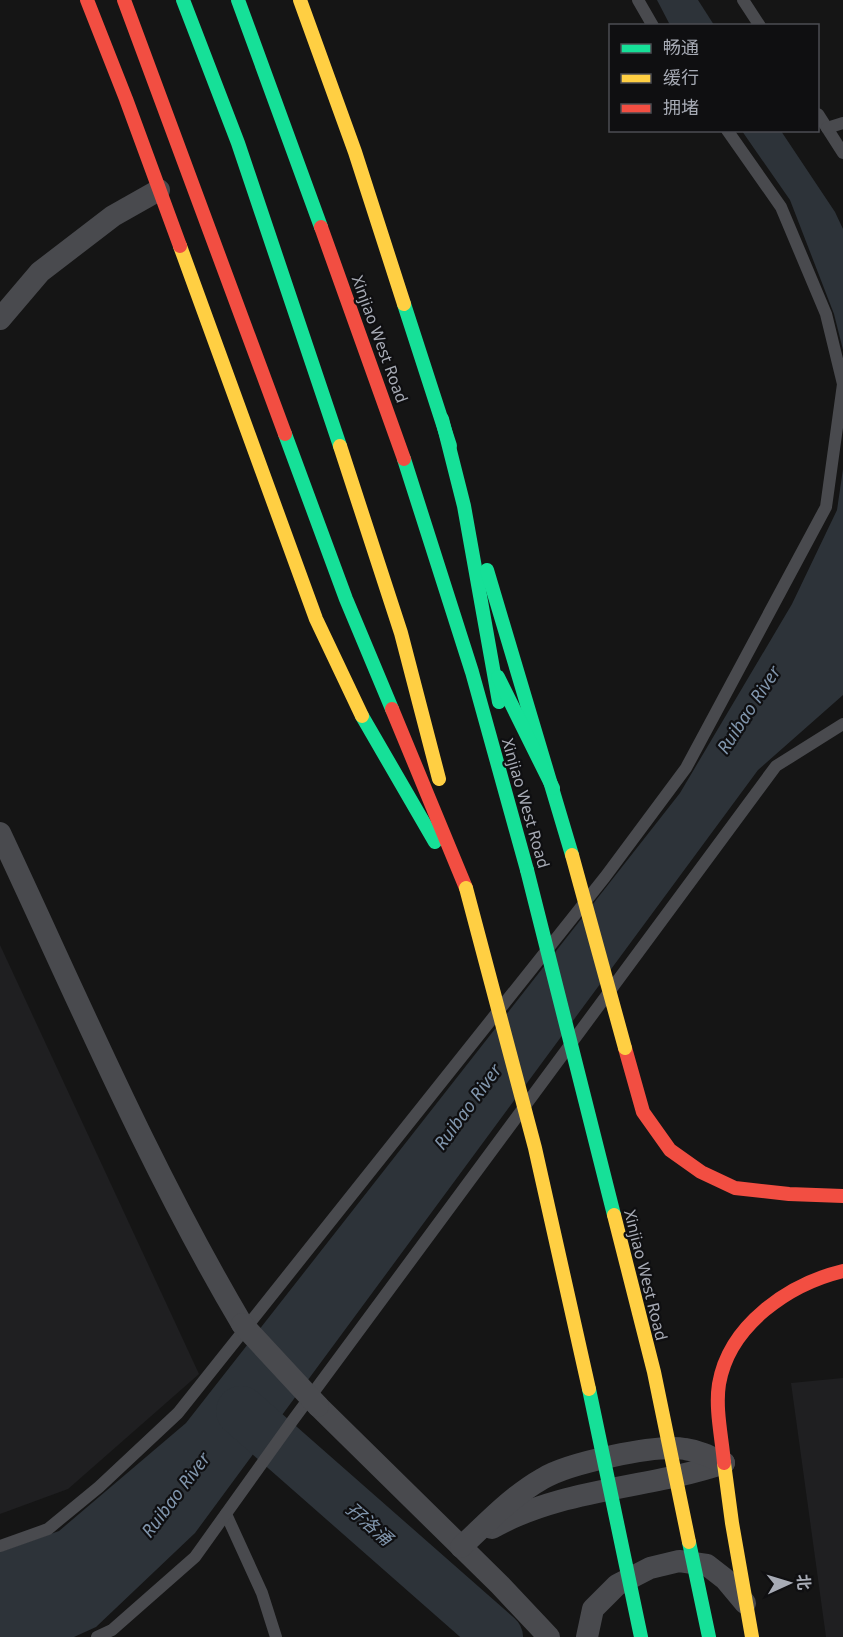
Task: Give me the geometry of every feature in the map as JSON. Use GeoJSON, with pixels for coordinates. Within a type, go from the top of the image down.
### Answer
{"type":"FeatureCollection","features":[{"type":"Feature","properties":{"kind":"main road"},"geometry":{"type":"LineString","coordinates":[[87,0],[316,619],[359,712],[440,850],[466,888]]}},
{"type":"Feature","properties":{"kind":"main road"},"geometry":{"type":"LineString","coordinates":[[124,0],[345,599],[466,888]]}},
{"type":"Feature","properties":{"kind":"main road"},"geometry":{"type":"LineString","coordinates":[[183,0],[257,197],[401,633],[535,1148],[579,1341],[641,1637]]}},
{"type":"Feature","properties":{"kind":"main road","name":"Xinjiao West Road"},"geometry":{"type":"LineString","coordinates":[[238,0],[381,391],[472,672],[527,870],[654,1372],[709,1637]]}},
{"type":"Feature","properties":{"kind":"main road"},"geometry":{"type":"LineString","coordinates":[[300,0],[355,152],[442,419],[553,788],[643,1112],[670,1150],[701,1172],[735,1188],[789,1194],[843,1196]]}},
{"type":"Feature","properties":{"kind":"main road"},"geometry":{"type":"LineString","coordinates":[[442,419],[464,506],[501,713]]}},
{"type":"Feature","properties":{"kind":"main road"},"geometry":{"type":"LineString","coordinates":[[429,534],[553,788]]}},
{"type":"Feature","properties":{"kind":"main road"},"geometry":{"type":"LineString","coordinates":[[507,747],[527,870]]}},
{"type":"Feature","properties":{"kind":"main road"},"geometry":{"type":"LineString","coordinates":[[752,1637],[724,1463],[719,1385],[726,1360],[738,1338],[752,1322],[776,1300],[801,1286],[834,1272],[843,1271]]}},
{"type":"Feature","properties":{"kind":"street"},"geometry":{"type":"LineString","coordinates":[[0,319],[40,272],[113,216],[159,190]]}},
{"type":"Feature","properties":{"kind":"street"},"geometry":{"type":"LineString","coordinates":[[0,833],[204,1261],[242,1324],[318,1406],[500,1585],[549,1637]]}},
{"type":"Feature","properties":{"kind":"street"},"geometry":{"type":"LineString","coordinates":[[461,1547],[519,1494],[543,1478],[577,1464],[645,1450],[683,1448],[703,1453],[724,1463]]}},
{"type":"Feature","properties":{"kind":"street"},"geometry":{"type":"LineString","coordinates":[[461,1547],[512,1517],[547,1505],[692,1474],[724,1463]]}},
{"type":"Feature","properties":{"kind":"street"},"geometry":{"type":"LineString","coordinates":[[587,1637],[593,1609],[617,1585],[650,1568],[679,1561],[707,1565],[725,1579],[746,1604]]}},
{"type":"Feature","properties":{"kind":"lane"},"geometry":{"type":"LineString","coordinates":[[638,0],[652,24]]}},
{"type":"Feature","properties":{"kind":"lane"},"geometry":{"type":"LineString","coordinates":[[743,0],[759,24]]}},
{"type":"Feature","properties":{"kind":"lane"},"geometry":{"type":"LineString","coordinates":[[819,116],[843,153]]}},
{"type":"Feature","properties":{"kind":"lane"},"geometry":{"type":"LineString","coordinates":[[826,128],[843,123]]}},
{"type":"Feature","properties":{"kind":"lane"},"geometry":{"type":"LineString","coordinates":[[0,1546],[48,1529],[99,1487],[178,1413],[590,895],[686,768],[826,507],[843,384],[826,314],[781,207],[728,132]]}},
{"type":"Feature","properties":{"kind":"lane"},"geometry":{"type":"LineString","coordinates":[[97,1637],[112,1630],[195,1557],[776,766],[843,724]]}},
{"type":"Feature","properties":{"kind":"lane"},"geometry":{"type":"LineString","coordinates":[[226,1515],[262,1593],[276,1637]]}},
{"type":"Feature","properties":{"kind":"shaded area"},"geometry":{"type":"Polygon","coordinates":[[[0,945],[199,1374],[68,1489],[0,1514],[0,945]]]}},
{"type":"Feature","properties":{"kind":"shaded area"},"geometry":{"type":"Polygon","coordinates":[[[843,1378],[843,1637],[826,1637],[791,1383],[843,1378]]]}},
{"type":"Feature","properties":{"kind":"water"},"geometry":{"type":"Polygon","coordinates":[[[657,0],[698,0],[713,24],[669,24],[657,0]]]}},
{"type":"Feature","properties":{"kind":"water"},"geometry":{"type":"Polygon","coordinates":[[[743,132],[782,132],[835,212],[843,229],[843,350],[834,314],[790,200],[743,132]]]}},
{"type":"Feature","properties":{"kind":"water","name":"Ruibao River"},"geometry":{"type":"Polygon","coordinates":[[[843,469],[843,695],[758,770],[195,1533],[96,1627],[74,1637],[0,1637],[0,1552],[59,1531],[186,1423],[680,793],[792,604],[837,510],[843,469]]]}},
{"type":"Feature","properties":{"kind":"waterway","name":"孖洛涌"},"geometry":{"type":"LineString","coordinates":[[241,1411],[498,1637]]}},
{"type":"Feature","properties":{"kind":"traffic: fast"},"geometry":{"type":"LineString","coordinates":[[183,0],[238,143],[340,446]]}},
{"type":"Feature","properties":{"kind":"traffic: fast"},"geometry":{"type":"LineString","coordinates":[[238,0],[321,227]]}},
{"type":"Feature","properties":{"kind":"traffic: fast"},"geometry":{"type":"LineString","coordinates":[[404,304],[450,446]]}},
{"type":"Feature","properties":{"kind":"traffic: fast"},"geometry":{"type":"LineString","coordinates":[[442,419],[464,506],[499,702]]}},
{"type":"Feature","properties":{"kind":"traffic: fast"},"geometry":{"type":"LineString","coordinates":[[285,434],[346,599],[392,709]]}},
{"type":"Feature","properties":{"kind":"traffic: fast"},"geometry":{"type":"LineString","coordinates":[[404,459],[472,672],[527,870]]}},
{"type":"Feature","properties":{"kind":"traffic: fast"},"geometry":{"type":"LineString","coordinates":[[487,570],[572,855]]}},
{"type":"Feature","properties":{"kind":"traffic: fast"},"geometry":{"type":"LineString","coordinates":[[498,677],[553,788]]}},
{"type":"Feature","properties":{"kind":"traffic: fast"},"geometry":{"type":"LineString","coordinates":[[362,716],[435,842]]}},
{"type":"Feature","properties":{"kind":"traffic: fast"},"geometry":{"type":"LineString","coordinates":[[527,870],[614,1215]]}},
{"type":"Feature","properties":{"kind":"traffic: fast"},"geometry":{"type":"LineString","coordinates":[[589,1389],[641,1637]]}},
{"type":"Feature","properties":{"kind":"traffic: fast"},"geometry":{"type":"LineString","coordinates":[[689,1542],[709,1637]]}},
{"type":"Feature","properties":{"kind":"traffic: slow"},"geometry":{"type":"LineString","coordinates":[[300,0],[355,152],[404,304]]}},
{"type":"Feature","properties":{"kind":"traffic: slow"},"geometry":{"type":"LineString","coordinates":[[180,246],[316,619],[362,716]]}},
{"type":"Feature","properties":{"kind":"traffic: slow"},"geometry":{"type":"LineString","coordinates":[[340,446],[401,633],[439,779]]}},
{"type":"Feature","properties":{"kind":"traffic: slow"},"geometry":{"type":"LineString","coordinates":[[572,855],[625,1048]]}},
{"type":"Feature","properties":{"kind":"traffic: slow"},"geometry":{"type":"LineString","coordinates":[[466,888],[535,1148],[589,1389]]}},
{"type":"Feature","properties":{"kind":"traffic: slow"},"geometry":{"type":"LineString","coordinates":[[614,1215],[654,1372],[689,1542]]}},
{"type":"Feature","properties":{"kind":"traffic: slow"},"geometry":{"type":"LineString","coordinates":[[724,1463],[752,1637]]}},
{"type":"Feature","properties":{"kind":"traffic: jam"},"geometry":{"type":"LineString","coordinates":[[87,0],[180,246]]}},
{"type":"Feature","properties":{"kind":"traffic: jam"},"geometry":{"type":"LineString","coordinates":[[124,0],[285,434]]}},
{"type":"Feature","properties":{"kind":"traffic: jam"},"geometry":{"type":"LineString","coordinates":[[321,227],[404,459]]}},
{"type":"Feature","properties":{"kind":"traffic: jam"},"geometry":{"type":"LineString","coordinates":[[392,709],[466,888]]}},
{"type":"Feature","properties":{"kind":"traffic: jam"},"geometry":{"type":"LineString","coordinates":[[625,1048],[643,1112],[670,1150],[701,1172],[735,1188],[789,1194],[843,1196]]}},
{"type":"Feature","properties":{"kind":"traffic: jam"},"geometry":{"type":"LineString","coordinates":[[724,1463],[718,1394],[725,1363],[735,1343],[764,1310],[783,1297],[802,1286],[843,1271]]}}]}
